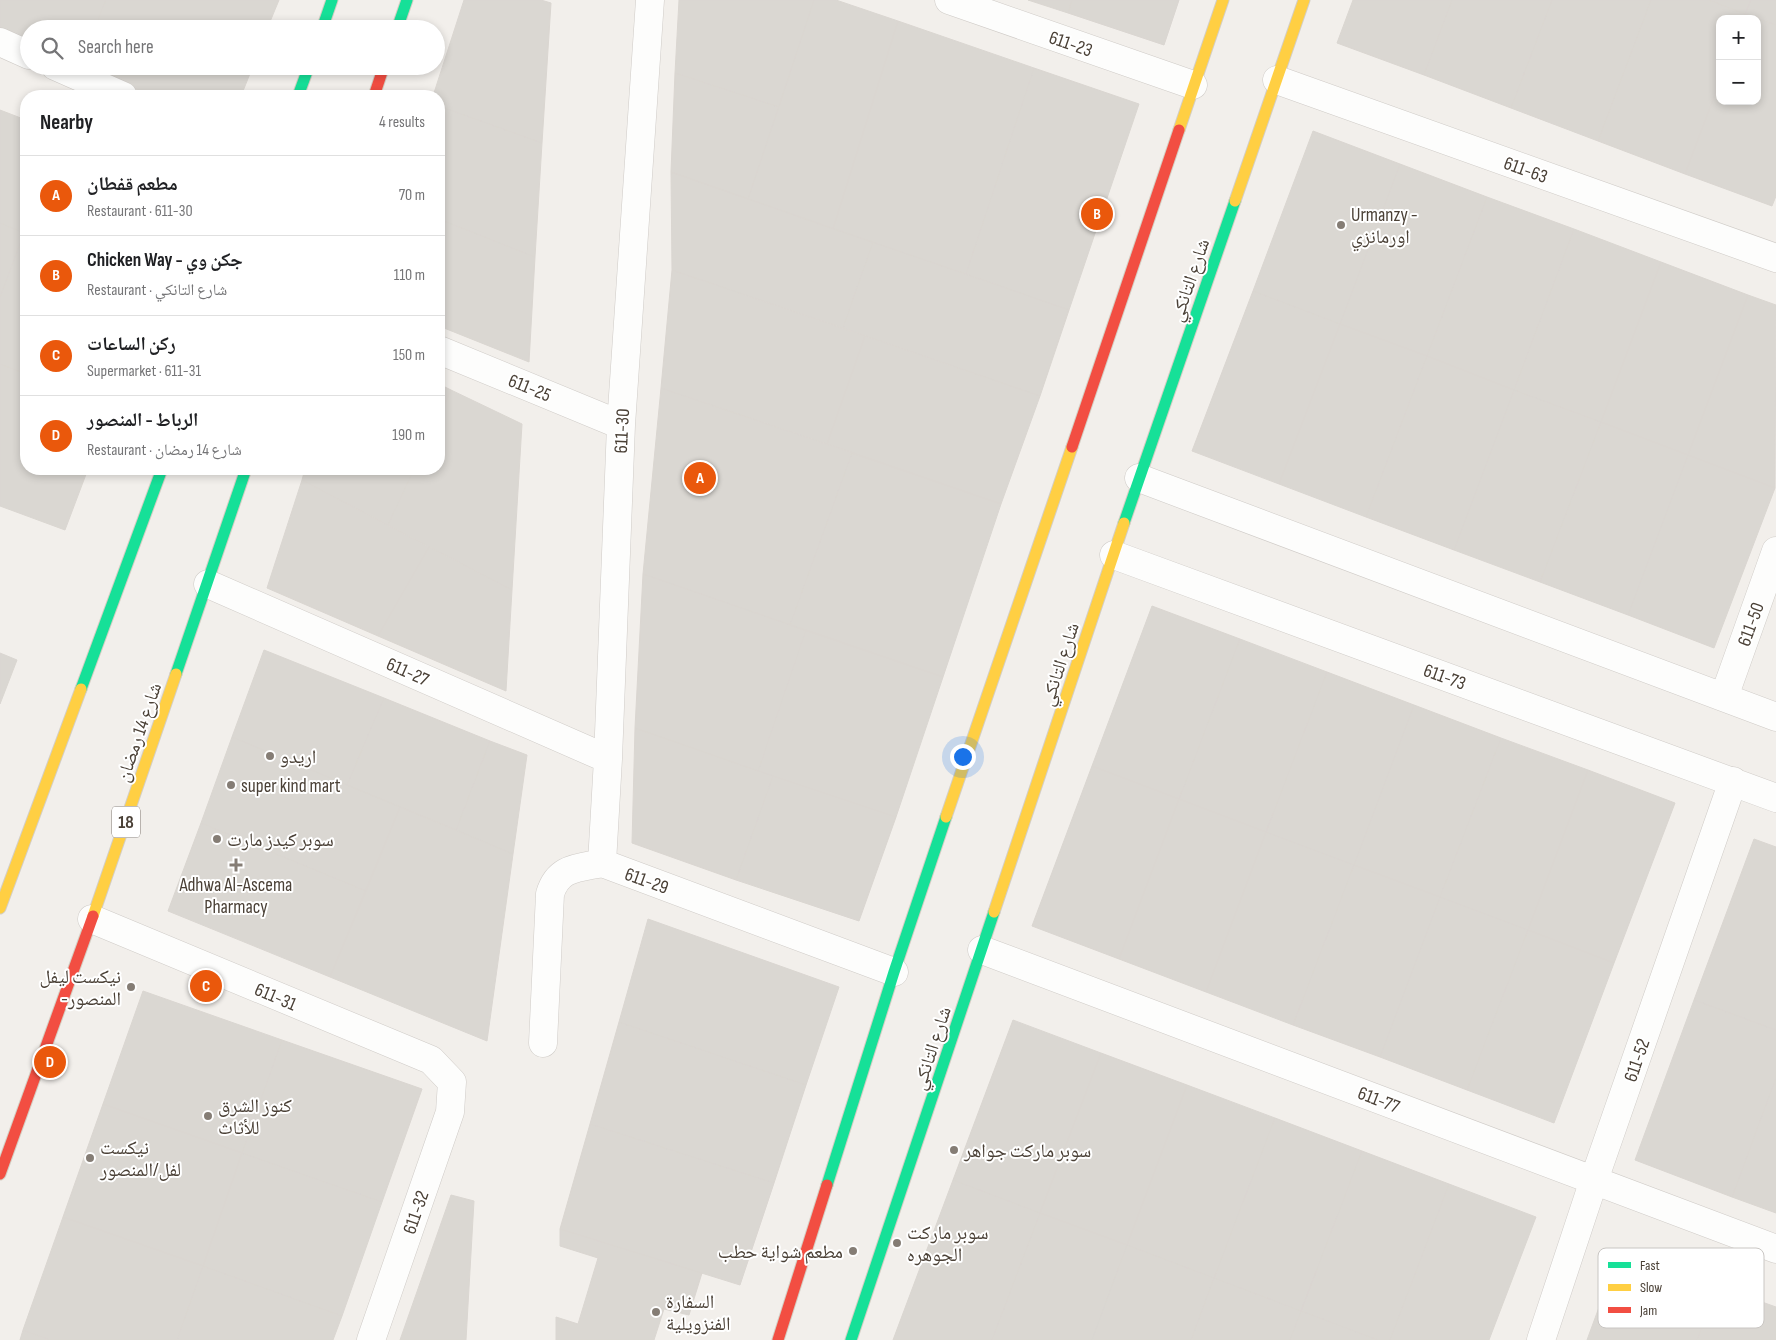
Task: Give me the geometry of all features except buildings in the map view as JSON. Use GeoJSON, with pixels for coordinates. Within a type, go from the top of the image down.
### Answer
{"type":"FeatureCollection","features":[{"type":"Feature","properties":{"kind":"street"},"geometry":{"type":"LineString","coordinates":[[325,20],[332,0]]}},
{"type":"Feature","properties":{"kind":"street"},"geometry":{"type":"LineString","coordinates":[[400,20],[407,0]]}},
{"type":"Feature","properties":{"kind":"street","name":"611-30"},"geometry":{"type":"LineString","coordinates":[[602,863],[621,425],[650,0]]}},
{"type":"Feature","properties":{"kind":"street","name":"611-23"},"geometry":{"type":"LineString","coordinates":[[949,0],[1193,85]]}},
{"type":"Feature","properties":{"kind":"street"},"geometry":{"type":"LineString","coordinates":[[778,1340],[894,972],[1223,0]]}},
{"type":"Feature","properties":{"kind":"street","name":"شارع التانكي"},"geometry":{"type":"LineString","coordinates":[[851,1340],[1139,478],[1304,0]]}},
{"type":"Feature","properties":{"kind":"street"},"geometry":{"type":"LineString","coordinates":[[0,42],[20,51]]}},
{"type":"Feature","properties":{"kind":"street"},"geometry":{"type":"LineString","coordinates":[[76,75],[110,90]]}},
{"type":"Feature","properties":{"kind":"street"},"geometry":{"type":"LineString","coordinates":[[300,90],[306,75]]}},
{"type":"Feature","properties":{"kind":"street"},"geometry":{"type":"LineString","coordinates":[[376,90],[381,75]]}},
{"type":"Feature","properties":{"kind":"street","name":"611-63"},"geometry":{"type":"LineString","coordinates":[[1277,80],[1776,258]]}},
{"type":"Feature","properties":{"kind":"street","name":"611-25"},"geometry":{"type":"LineString","coordinates":[[445,352],[621,425]]}},
{"type":"Feature","properties":{"kind":"street"},"geometry":{"type":"LineString","coordinates":[[0,908],[160,475]]}},
{"type":"Feature","properties":{"kind":"street","name":"شارع 14 رمضان"},"geometry":{"type":"LineString","coordinates":[[0,1174],[92,919],[244,475]]}},
{"type":"Feature","properties":{"kind":"street"},"geometry":{"type":"LineString","coordinates":[[1139,478],[1776,716]]}},
{"type":"Feature","properties":{"kind":"street","name":"611-50"},"geometry":{"type":"LineString","coordinates":[[1724,697],[1776,550]]}},
{"type":"Feature","properties":{"kind":"street","name":"611-73"},"geometry":{"type":"LineString","coordinates":[[1114,555],[1776,798]]}},
{"type":"Feature","properties":{"kind":"street","name":"611-27"},"geometry":{"type":"LineString","coordinates":[[208,584],[608,759]]}},
{"type":"Feature","properties":{"kind":"street","name":"611-52"},"geometry":{"type":"LineString","coordinates":[[1541,1340],[1594,1180],[1733,781]]}},
{"type":"Feature","properties":{"kind":"street","name":"611-29"},"geometry":{"type":"LineString","coordinates":[[543,1043],[550,894],[559,876],[568,871],[602,863],[894,972]]}},
{"type":"Feature","properties":{"kind":"street","name":"611-31"},"geometry":{"type":"LineString","coordinates":[[92,919],[431,1060],[452,1082]]}},
{"type":"Feature","properties":{"kind":"street","name":"611-77"},"geometry":{"type":"LineString","coordinates":[[982,950],[1776,1249]]}},
{"type":"Feature","properties":{"kind":"street","name":"611-32"},"geometry":{"type":"LineString","coordinates":[[371,1340],[450,1112],[452,1082]]}},
{"type":"Feature","properties":{"kind":"traffic: fast"},"geometry":{"type":"LineString","coordinates":[[325,20],[332,0]]}},
{"type":"Feature","properties":{"kind":"traffic: fast"},"geometry":{"type":"LineString","coordinates":[[400,20],[407,0]]}},
{"type":"Feature","properties":{"kind":"traffic: fast"},"geometry":{"type":"LineString","coordinates":[[300,90],[306,75]]}},
{"type":"Feature","properties":{"kind":"traffic: fast"},"geometry":{"type":"LineString","coordinates":[[1124,523],[1235,201]]}},
{"type":"Feature","properties":{"kind":"traffic: fast"},"geometry":{"type":"LineString","coordinates":[[81,689],[160,475]]}},
{"type":"Feature","properties":{"kind":"traffic: fast"},"geometry":{"type":"LineString","coordinates":[[176,674],[244,475]]}},
{"type":"Feature","properties":{"kind":"traffic: fast"},"geometry":{"type":"LineString","coordinates":[[827,1185],[894,972],[946,817]]}},
{"type":"Feature","properties":{"kind":"traffic: fast"},"geometry":{"type":"LineString","coordinates":[[851,1340],[994,912]]}},
{"type":"Feature","properties":{"kind":"traffic: slow"},"geometry":{"type":"LineString","coordinates":[[1179,130],[1223,0]]}},
{"type":"Feature","properties":{"kind":"traffic: slow"},"geometry":{"type":"LineString","coordinates":[[1235,201],[1304,0]]}},
{"type":"Feature","properties":{"kind":"traffic: slow"},"geometry":{"type":"LineString","coordinates":[[946,817],[1072,447]]}},
{"type":"Feature","properties":{"kind":"traffic: slow"},"geometry":{"type":"LineString","coordinates":[[994,912],[1124,523]]}},
{"type":"Feature","properties":{"kind":"traffic: slow"},"geometry":{"type":"LineString","coordinates":[[93,916],[176,674]]}},
{"type":"Feature","properties":{"kind":"traffic: slow"},"geometry":{"type":"LineString","coordinates":[[0,908],[81,689]]}},
{"type":"Feature","properties":{"kind":"traffic: jam"},"geometry":{"type":"LineString","coordinates":[[376,90],[381,75]]}},
{"type":"Feature","properties":{"kind":"traffic: jam"},"geometry":{"type":"LineString","coordinates":[[1072,447],[1179,130]]}},
{"type":"Feature","properties":{"kind":"traffic: jam"},"geometry":{"type":"LineString","coordinates":[[0,1174],[93,916]]}},
{"type":"Feature","properties":{"kind":"traffic: jam"},"geometry":{"type":"LineString","coordinates":[[778,1340],[827,1185]]}},
{"type":"Feature","properties":{"kind":"place","name":"Chicken Way - جكن وي"},"geometry":{"type":"Point","coordinates":[1097,214]}},
{"type":"Feature","properties":{"kind":"place","name":"Urmanzy - اورمانزي"},"geometry":{"type":"Point","coordinates":[1341,225]}},
{"type":"Feature","properties":{"kind":"place","name":"مطعم قفطان"},"geometry":{"type":"Point","coordinates":[700,478]}},
{"type":"Feature","properties":{"kind":"place","name":"اريدو"},"geometry":{"type":"Point","coordinates":[270,756]}},
{"type":"Feature","properties":{"kind":"place","name":"super kind mart"},"geometry":{"type":"Point","coordinates":[231,785]}},
{"type":"Feature","properties":{"kind":"place","name":"سوبر كيدز مارت"},"geometry":{"type":"Point","coordinates":[217,839]}},
{"type":"Feature","properties":{"kind":"place","name":"Adhwa Al-Ascema Pharmacy"},"geometry":{"type":"Point","coordinates":[236,865]}},
{"type":"Feature","properties":{"kind":"place","name":"ركن الساعات"},"geometry":{"type":"Point","coordinates":[206,986]}},
{"type":"Feature","properties":{"kind":"place","name":"نيكست ليفل -المنصور"},"geometry":{"type":"Point","coordinates":[131,987]}},
{"type":"Feature","properties":{"kind":"place","name":"الرباط - المنصور"},"geometry":{"type":"Point","coordinates":[50,1062]}},
{"type":"Feature","properties":{"kind":"place","name":"كنوز الشرق للأثاث"},"geometry":{"type":"Point","coordinates":[208,1116]}},
{"type":"Feature","properties":{"kind":"place","name":"سوبر ماركت جواهر"},"geometry":{"type":"Point","coordinates":[954,1150]}},
{"type":"Feature","properties":{"kind":"place","name":"نيكست لفل/المنصور"},"geometry":{"type":"Point","coordinates":[90,1158]}},
{"type":"Feature","properties":{"kind":"place","name":"سوبر ماركت الجوهره"},"geometry":{"type":"Point","coordinates":[897,1243]}},
{"type":"Feature","properties":{"kind":"place","name":"مطعم شواية حطب"},"geometry":{"type":"Point","coordinates":[853,1251]}},
{"type":"Feature","properties":{"kind":"place","name":"السفارة الفنزويلية"},"geometry":{"type":"Point","coordinates":[656,1312]}}]}
